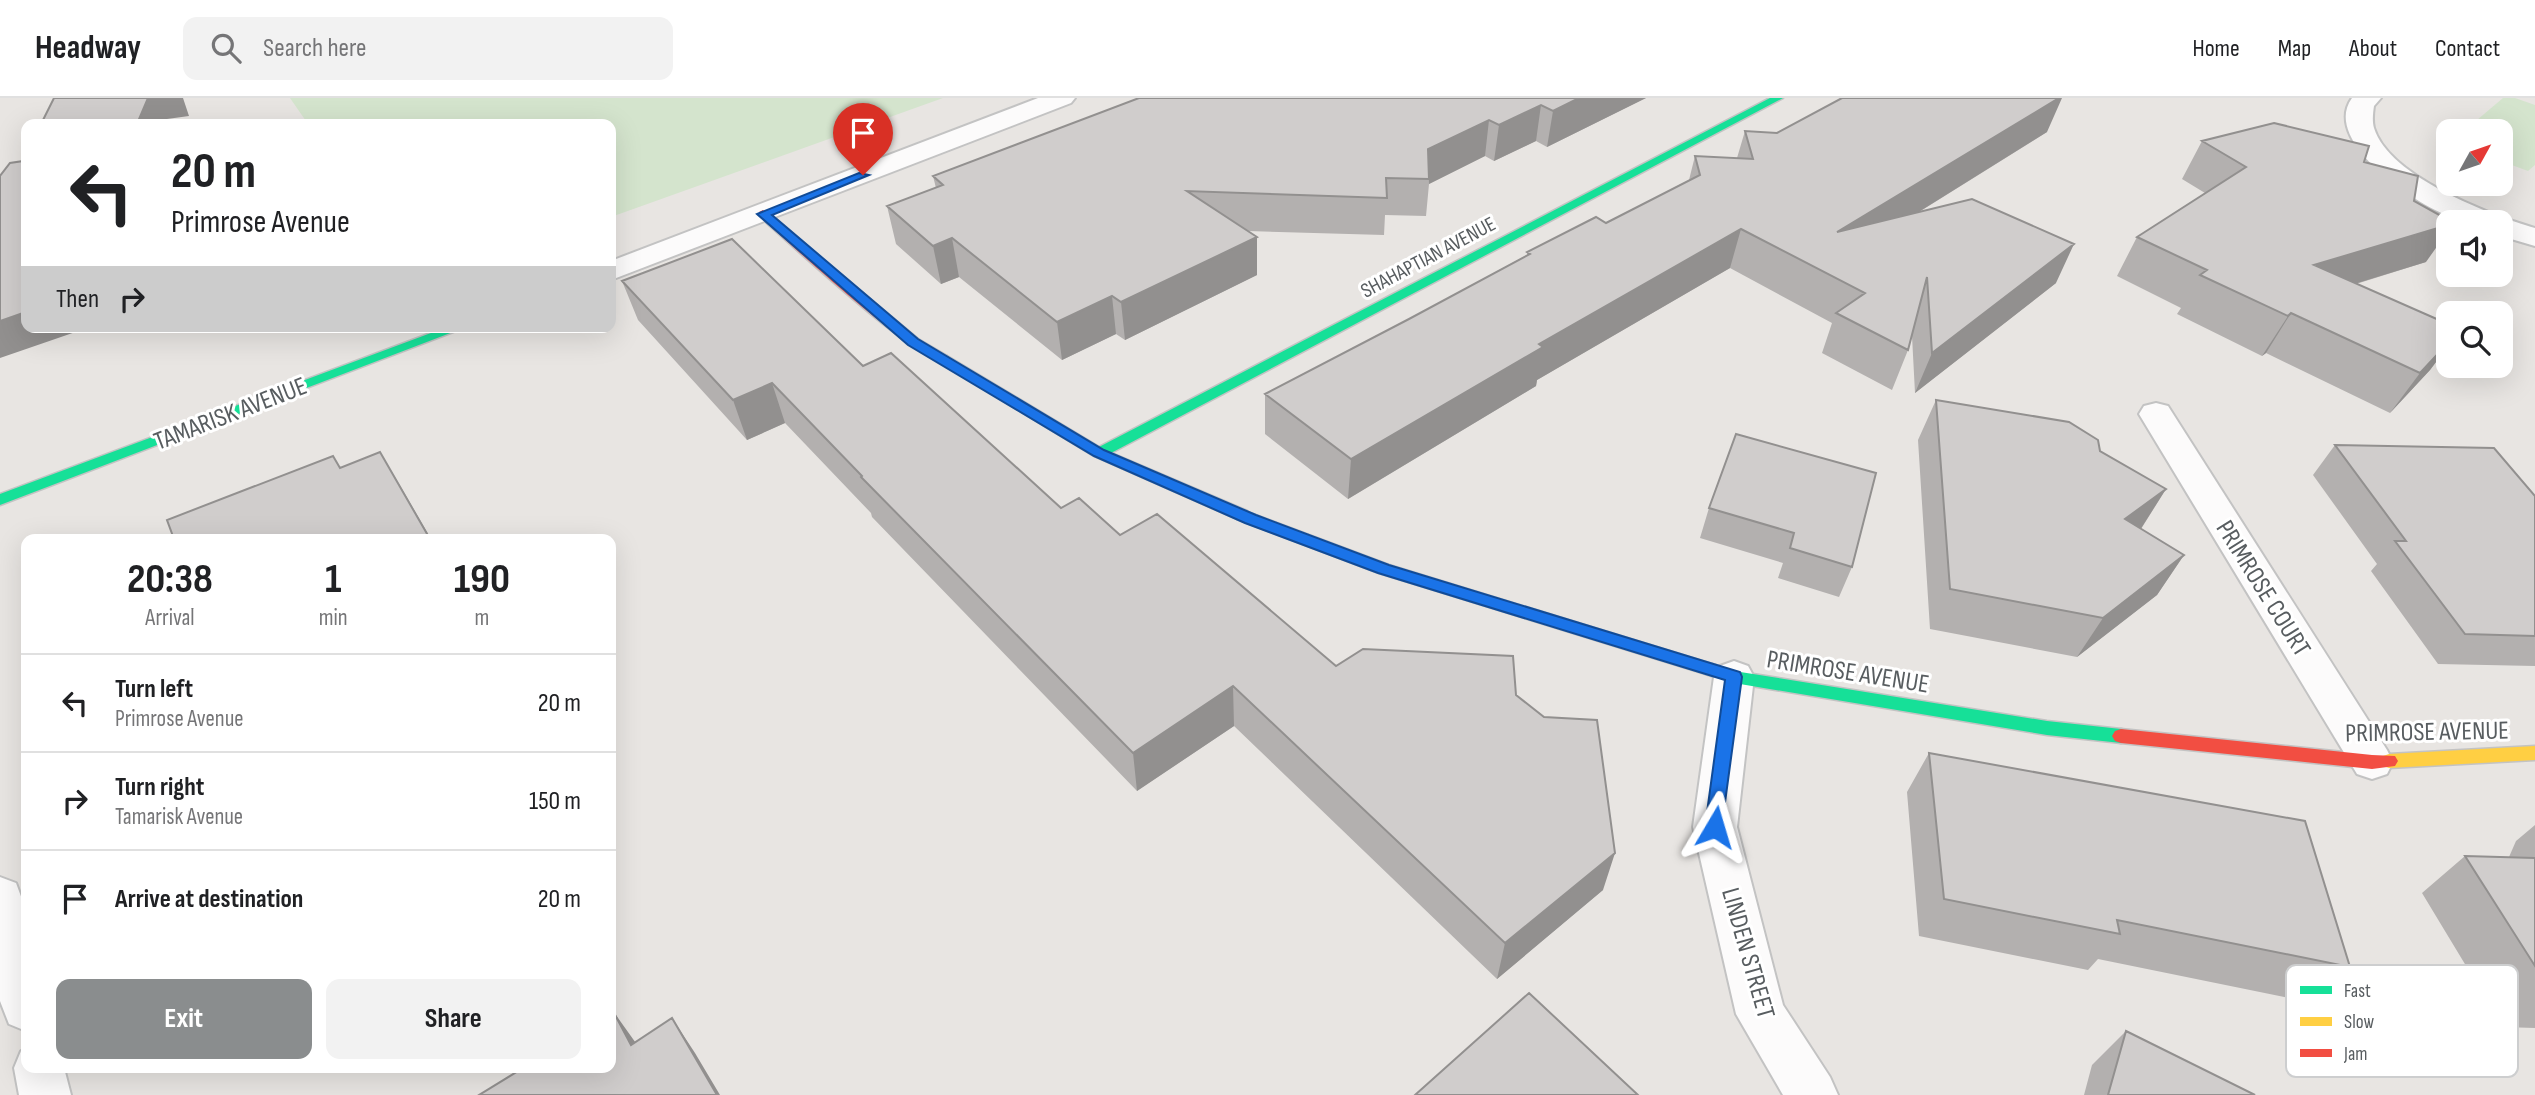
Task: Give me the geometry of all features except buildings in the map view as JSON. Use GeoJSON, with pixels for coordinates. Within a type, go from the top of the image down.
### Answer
{"type":"FeatureCollection","features":[{"type":"Feature","properties":{"kind":"street"},"geometry":{"type":"LineString","coordinates":[[616,269],[1062,98]]}},
{"type":"Feature","properties":{"kind":"street","name":"SHAHAPTIAN AVENUE"},"geometry":{"type":"LineString","coordinates":[[1099,453],[1778,98]]}},
{"type":"Feature","properties":{"kind":"street"},"geometry":{"type":"LineString","coordinates":[[2368,98],[2361,104],[2360,129],[2378,158],[2423,191],[2464,210]]}},
{"type":"Feature","properties":{"kind":"street","name":"PRIMROSE AVENUE"},"geometry":{"type":"LineString","coordinates":[[763,214],[913,342],[1099,453],[1251,519],[1384,569],[1734,677],[2047,728],[2372,761],[2535,753]]}},
{"type":"Feature","properties":{"kind":"street"},"geometry":{"type":"LineString","coordinates":[[2513,231],[2535,237]]}},
{"type":"Feature","properties":{"kind":"street","name":"TAMARISK AVENUE"},"geometry":{"type":"LineString","coordinates":[[0,500],[444,333]]}},
{"type":"Feature","properties":{"kind":"street","name":"PRIMROSE COURT"},"geometry":{"type":"LineString","coordinates":[[2156,414],[2372,761]]}},
{"type":"Feature","properties":{"kind":"street","name":"LINDEN STREET"},"geometry":{"type":"LineString","coordinates":[[1734,677],[1715,827],[1761,1014],[1812,1095]]}},
{"type":"Feature","properties":{"kind":"street"},"geometry":{"type":"LineString","coordinates":[[0,897],[21,987]]}},
{"type":"Feature","properties":{"kind":"street"},"geometry":{"type":"LineString","coordinates":[[40,1073],[45,1095]]}},
{"type":"Feature","properties":{"kind":"green space"},"geometry":{"type":"Polygon","coordinates":[[[290,98],[943,98],[616,215],[616,119],[305,119],[290,98]]]}},
{"type":"Feature","properties":{"kind":"green space"},"geometry":{"type":"Polygon","coordinates":[[[2503,98],[2515,98],[2535,105],[2535,165],[2528,171],[2513,165],[2513,119],[2478,119],[2503,98]]]}},
{"type":"Feature","properties":{"kind":"traffic: fast"},"geometry":{"type":"LineString","coordinates":[[1099,453],[1778,98]]}},
{"type":"Feature","properties":{"kind":"traffic: fast"},"geometry":{"type":"LineString","coordinates":[[0,500],[444,333]]}},
{"type":"Feature","properties":{"kind":"traffic: fast"},"geometry":{"type":"LineString","coordinates":[[942,359],[1099,453],[1242,515]]}},
{"type":"Feature","properties":{"kind":"traffic: fast"},"geometry":{"type":"LineString","coordinates":[[1712,670],[1734,677],[2047,728],[2121,736]]}},
{"type":"Feature","properties":{"kind":"traffic: slow"},"geometry":{"type":"LineString","coordinates":[[1242,515],[1384,569],[1712,670]]}},
{"type":"Feature","properties":{"kind":"traffic: slow"},"geometry":{"type":"LineString","coordinates":[[2389,761],[2535,753]]}},
{"type":"Feature","properties":{"kind":"traffic: jam"},"geometry":{"type":"LineString","coordinates":[[763,214],[913,342],[942,359]]}},
{"type":"Feature","properties":{"kind":"traffic: jam"},"geometry":{"type":"LineString","coordinates":[[2121,736],[2372,762],[2389,761]]}},
{"type":"Feature","properties":{"kind":"route"},"geometry":{"type":"LineString","coordinates":[[863,175],[763,214],[913,342],[1099,453],[1251,519],[1384,569],[1734,677],[1715,827]]}}]}
